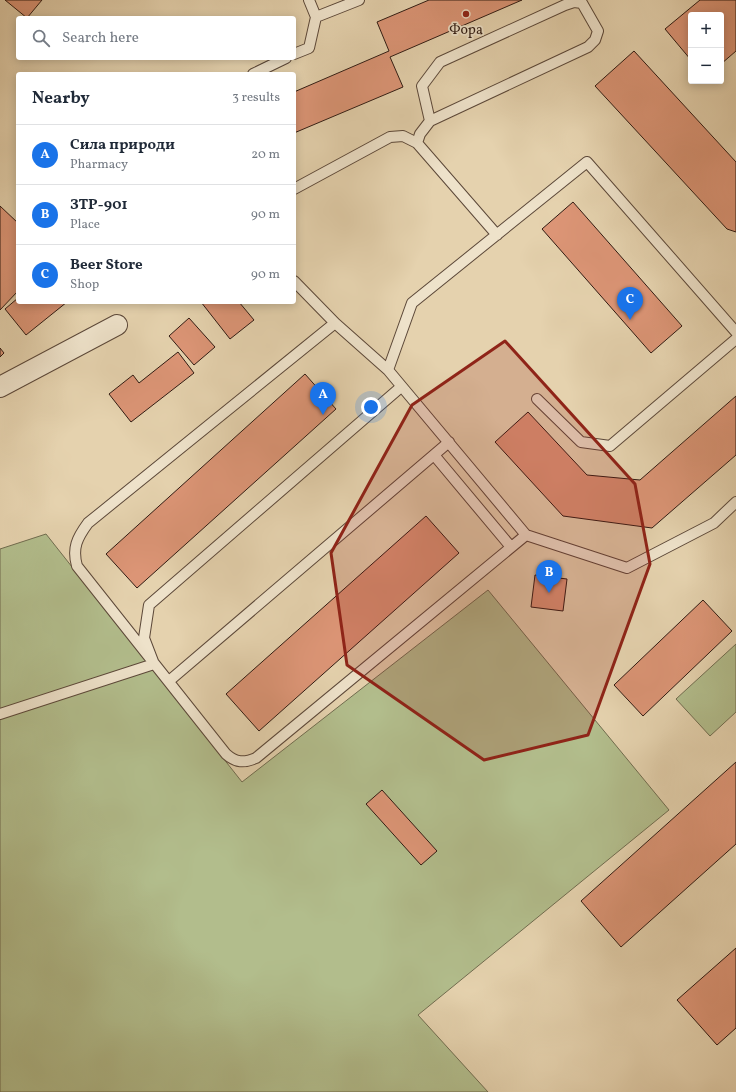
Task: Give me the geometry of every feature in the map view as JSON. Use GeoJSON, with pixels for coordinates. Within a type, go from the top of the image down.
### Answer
{"type":"FeatureCollection","features":[{"type":"Feature","properties":{"kind":"street"},"geometry":{"type":"LineString","coordinates":[[0,387],[117,325]]}},
{"type":"Feature","properties":{"kind":"lane"},"geometry":{"type":"LineString","coordinates":[[296,53],[309,48],[316,17],[309,0]]}},
{"type":"Feature","properties":{"kind":"lane"},"geometry":{"type":"LineString","coordinates":[[316,17],[359,0]]}},
{"type":"Feature","properties":{"kind":"lane"},"geometry":{"type":"LineString","coordinates":[[417,143],[420,134],[430,121],[588,47],[595,40],[598,31],[582,2],[574,2],[565,5],[440,62],[422,86],[430,121]]}},
{"type":"Feature","properties":{"kind":"lane"},"geometry":{"type":"LineString","coordinates":[[256,72],[282,60]]}},
{"type":"Feature","properties":{"kind":"lane"},"geometry":{"type":"LineString","coordinates":[[296,188],[390,137],[403,136],[417,143],[497,234]]}},
{"type":"Feature","properties":{"kind":"lane"},"geometry":{"type":"LineString","coordinates":[[388,370],[412,303],[587,162],[736,332]]}},
{"type":"Feature","properties":{"kind":"lane"},"geometry":{"type":"LineString","coordinates":[[296,283],[335,323],[388,370],[526,535],[627,568],[714,523],[736,502]]}},
{"type":"Feature","properties":{"kind":"lane"},"geometry":{"type":"LineString","coordinates":[[335,323],[88,523],[80,534],[76,545],[74,556],[77,566],[226,754],[233,760],[242,762],[256,758],[526,535]]}},
{"type":"Feature","properties":{"kind":"lane"},"geometry":{"type":"LineString","coordinates":[[537,399],[581,442],[610,446],[736,339]]}},
{"type":"Feature","properties":{"kind":"lane"},"geometry":{"type":"LineString","coordinates":[[154,664],[144,638],[149,605],[401,387]]}},
{"type":"Feature","properties":{"kind":"lane"},"geometry":{"type":"LineString","coordinates":[[169,681],[449,442]]}},
{"type":"Feature","properties":{"kind":"lane"},"geometry":{"type":"LineString","coordinates":[[434,455],[511,547]]}},
{"type":"Feature","properties":{"kind":"lane"},"geometry":{"type":"LineString","coordinates":[[0,714],[154,664]]}},
{"type":"Feature","properties":{"kind":"highlighted area"},"geometry":{"type":"Polygon","coordinates":[[[505,341],[635,484],[650,564],[588,735],[484,760],[347,665],[331,553],[412,405],[505,341]]]}},
{"type":"Feature","properties":{"kind":"green space"},"geometry":{"type":"Polygon","coordinates":[[[46,534],[242,782],[488,590],[669,810],[418,1015],[488,1092],[0,1092],[0,549],[46,534]]]}},
{"type":"Feature","properties":{"kind":"green space"},"geometry":{"type":"Polygon","coordinates":[[[736,644],[736,712],[710,736],[676,699],[736,644]]]}},
{"type":"Feature","properties":{"kind":"building"},"geometry":{"type":"Polygon","coordinates":[[[5,0],[42,0],[29,16],[25,16],[5,0]]]}},
{"type":"Feature","properties":{"kind":"building"},"geometry":{"type":"Polygon","coordinates":[[[429,0],[522,0],[390,57],[403,87],[296,132],[296,91],[389,51],[377,22],[429,0]]]}},
{"type":"Feature","properties":{"kind":"building"},"geometry":{"type":"Polygon","coordinates":[[[700,0],[736,0],[736,51],[724,61],[724,12],[688,12],[688,56],[665,29],[700,0]]]}},
{"type":"Feature","properties":{"kind":"building"},"geometry":{"type":"Polygon","coordinates":[[[634,51],[736,162],[736,232],[727,229],[595,86],[634,51]]]}},
{"type":"Feature","properties":{"kind":"building"},"geometry":{"type":"Polygon","coordinates":[[[573,202],[682,326],[651,353],[542,229],[573,202]]]}},
{"type":"Feature","properties":{"kind":"building"},"geometry":{"type":"Polygon","coordinates":[[[0,206],[16,221],[16,293],[0,310],[0,206]]]}},
{"type":"Feature","properties":{"kind":"building"},"geometry":{"type":"Polygon","coordinates":[[[16,300],[16,304],[65,304],[26,335],[5,309],[16,300]]]}},
{"type":"Feature","properties":{"kind":"building"},"geometry":{"type":"Polygon","coordinates":[[[203,304],[241,304],[254,320],[230,339],[203,304]]]}},
{"type":"Feature","properties":{"kind":"building"},"geometry":{"type":"Polygon","coordinates":[[[189,318],[215,347],[194,365],[169,336],[189,318]]]}},
{"type":"Feature","properties":{"kind":"building"},"geometry":{"type":"Polygon","coordinates":[[[0,348],[4,353],[0,357],[0,348]]]}},
{"type":"Feature","properties":{"kind":"building"},"geometry":{"type":"Polygon","coordinates":[[[178,352],[194,373],[131,422],[109,394],[133,375],[139,383],[178,352]]]}},
{"type":"Feature","properties":{"kind":"building"},"geometry":{"type":"Polygon","coordinates":[[[305,374],[336,409],[137,588],[106,554],[305,374]]]}},
{"type":"Feature","properties":{"kind":"building"},"geometry":{"type":"Polygon","coordinates":[[[736,396],[736,455],[652,528],[563,516],[495,442],[528,412],[587,475],[640,480],[736,396]]]}},
{"type":"Feature","properties":{"kind":"building"},"geometry":{"type":"Polygon","coordinates":[[[426,516],[459,553],[259,731],[226,694],[426,516]]]}},
{"type":"Feature","properties":{"kind":"building"},"geometry":{"type":"Polygon","coordinates":[[[535,575],[567,579],[563,611],[531,607],[535,575]]]}},
{"type":"Feature","properties":{"kind":"building"},"geometry":{"type":"Polygon","coordinates":[[[703,600],[732,631],[643,716],[614,685],[703,600]]]}},
{"type":"Feature","properties":{"kind":"building"},"geometry":{"type":"Polygon","coordinates":[[[736,762],[736,844],[621,947],[581,901],[736,762]]]}},
{"type":"Feature","properties":{"kind":"building"},"geometry":{"type":"Polygon","coordinates":[[[382,790],[437,851],[421,865],[366,804],[382,790]]]}},
{"type":"Feature","properties":{"kind":"building"},"geometry":{"type":"Polygon","coordinates":[[[736,948],[736,1028],[717,1045],[677,1000],[736,948]]]}},
{"type":"Feature","properties":{"kind":"place","name":"Фора"},"geometry":{"type":"Point","coordinates":[466,14]}},
{"type":"Feature","properties":{"kind":"place","name":"Beer Store"},"geometry":{"type":"Point","coordinates":[630,320]}},
{"type":"Feature","properties":{"kind":"place","name":"Сила природи"},"geometry":{"type":"Point","coordinates":[323,415]}},
{"type":"Feature","properties":{"kind":"place","name":"ЗТР-901"},"geometry":{"type":"Point","coordinates":[549,593]}}]}
